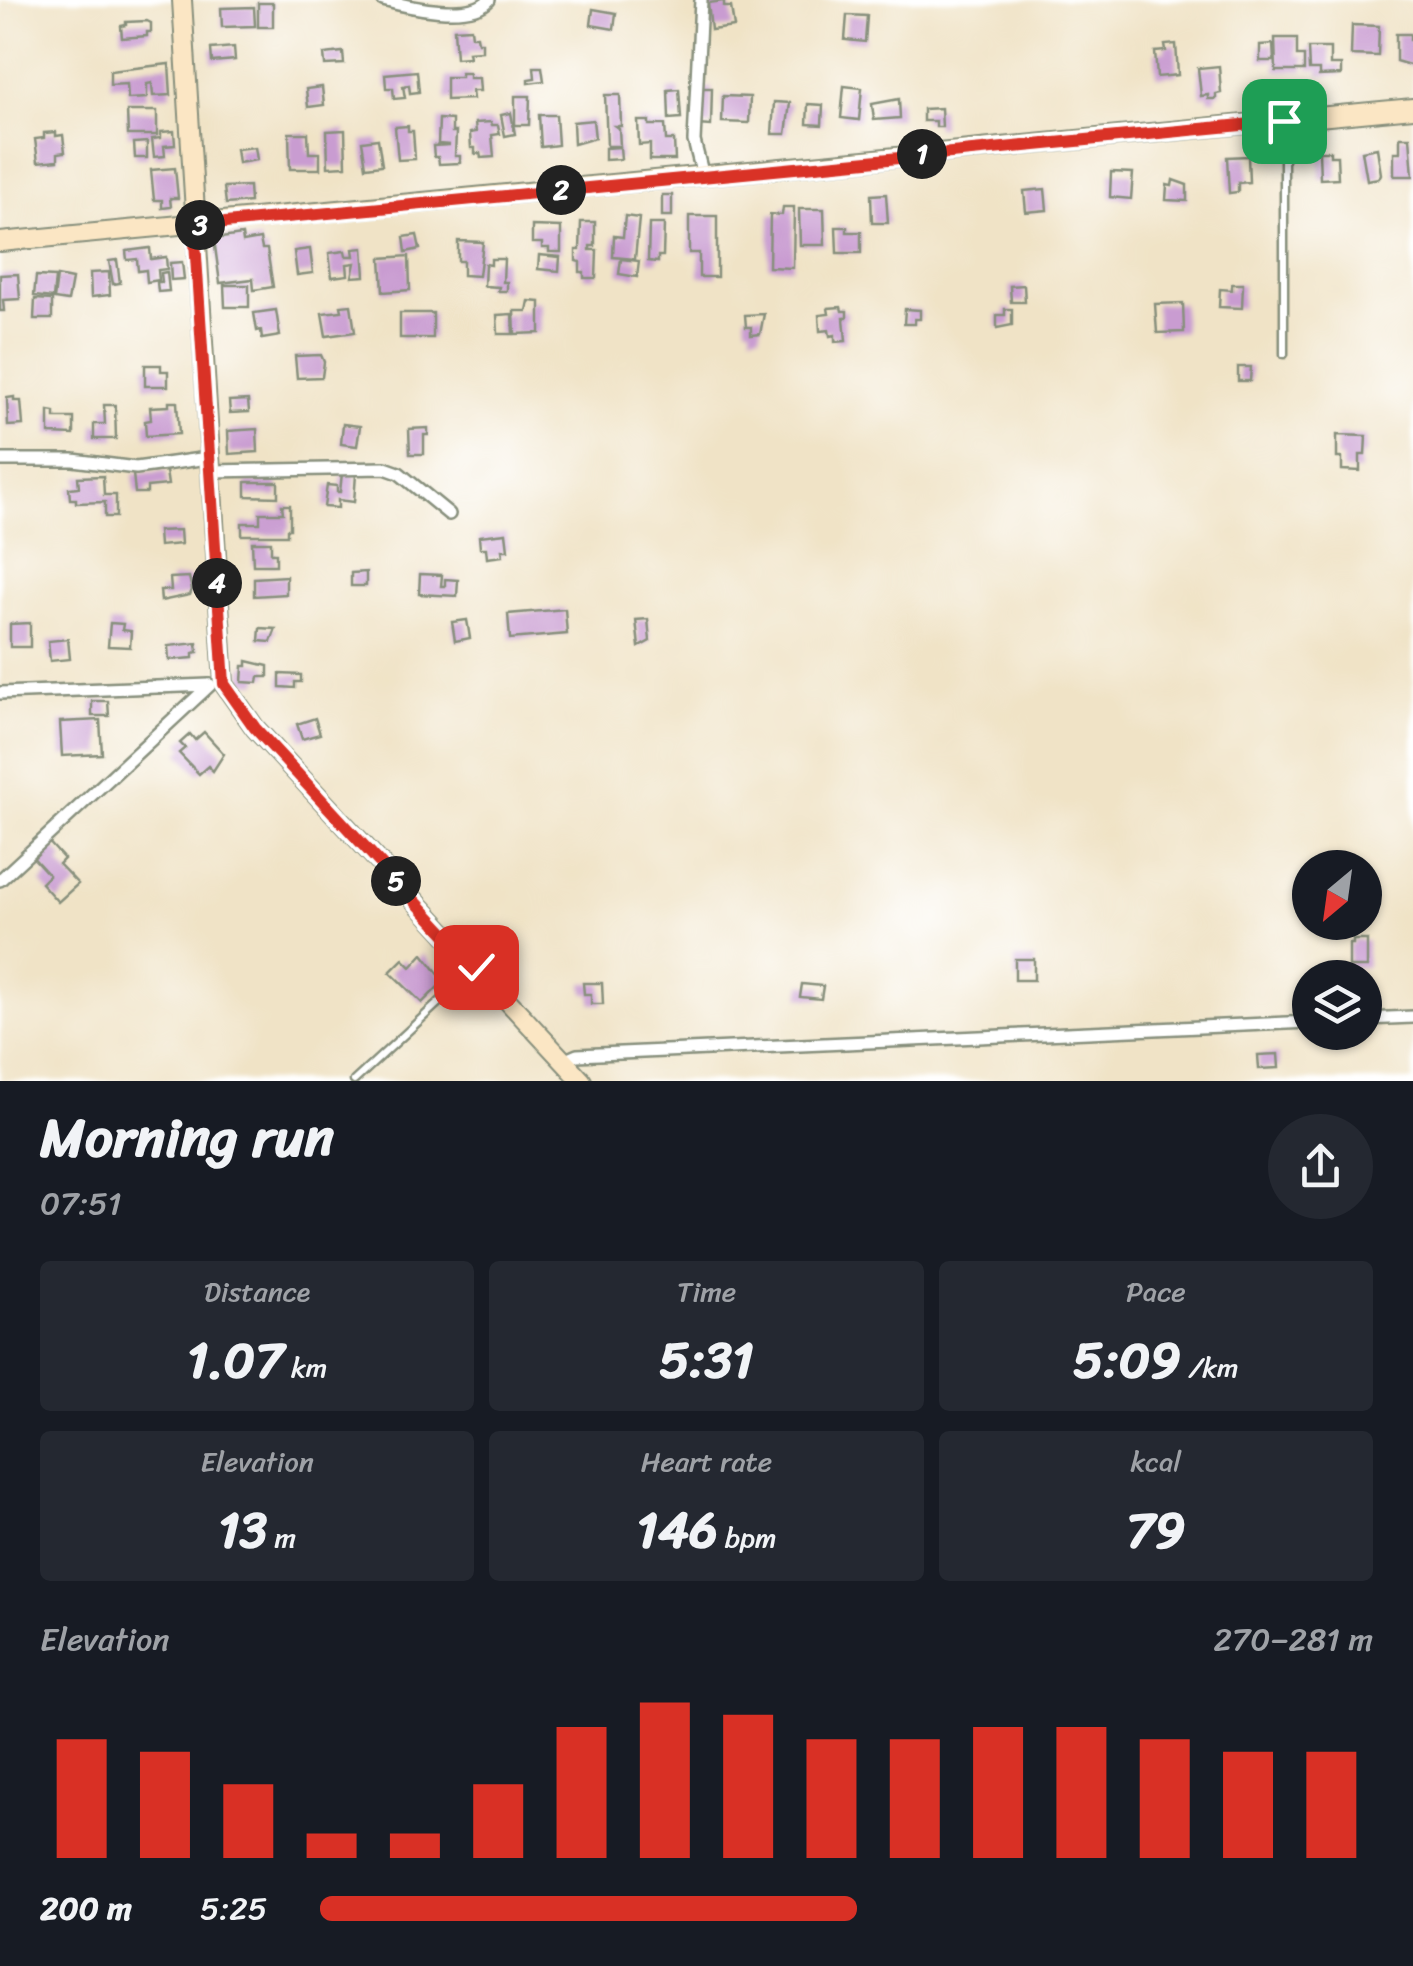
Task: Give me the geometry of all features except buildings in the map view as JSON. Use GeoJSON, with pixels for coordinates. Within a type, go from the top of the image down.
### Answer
{"type":"FeatureCollection","features":[{"type":"Feature","properties":{"kind":"main road"},"geometry":{"type":"LineString","coordinates":[[182,0],[209,464],[217,684],[582,1081]]}},
{"type":"Feature","properties":{"kind":"main road"},"geometry":{"type":"LineString","coordinates":[[0,242],[1413,108]]}},
{"type":"Feature","properties":{"kind":"street"},"geometry":{"type":"LineString","coordinates":[[382,0],[408,7],[469,11],[489,0]]}},
{"type":"Feature","properties":{"kind":"street"},"geometry":{"type":"LineString","coordinates":[[701,0],[694,140],[703,176]]}},
{"type":"Feature","properties":{"kind":"street"},"geometry":{"type":"LineString","coordinates":[[0,460],[73,460],[136,468],[209,464],[385,468],[399,474],[449,514]]}},
{"type":"Feature","properties":{"kind":"street"},"geometry":{"type":"LineString","coordinates":[[0,693],[217,684]]}},
{"type":"Feature","properties":{"kind":"street"},"geometry":{"type":"LineString","coordinates":[[0,880],[217,684]]}},
{"type":"Feature","properties":{"kind":"street"},"geometry":{"type":"LineString","coordinates":[[1382,1018],[1413,1017]]}},
{"type":"Feature","properties":{"kind":"street"},"geometry":{"type":"LineString","coordinates":[[563,1061],[577,1055],[1292,1023]]}},
{"type":"Feature","properties":{"kind":"lane"},"geometry":{"type":"LineString","coordinates":[[1284,121],[1284,354]]}},
{"type":"Feature","properties":{"kind":"lane"},"geometry":{"type":"LineString","coordinates":[[354,1081],[476,967]]}},
{"type":"Feature","properties":{"kind":"route"},"geometry":{"type":"LineString","coordinates":[[476,967],[255,728],[224,684],[194,226],[1284,121]]}}]}
